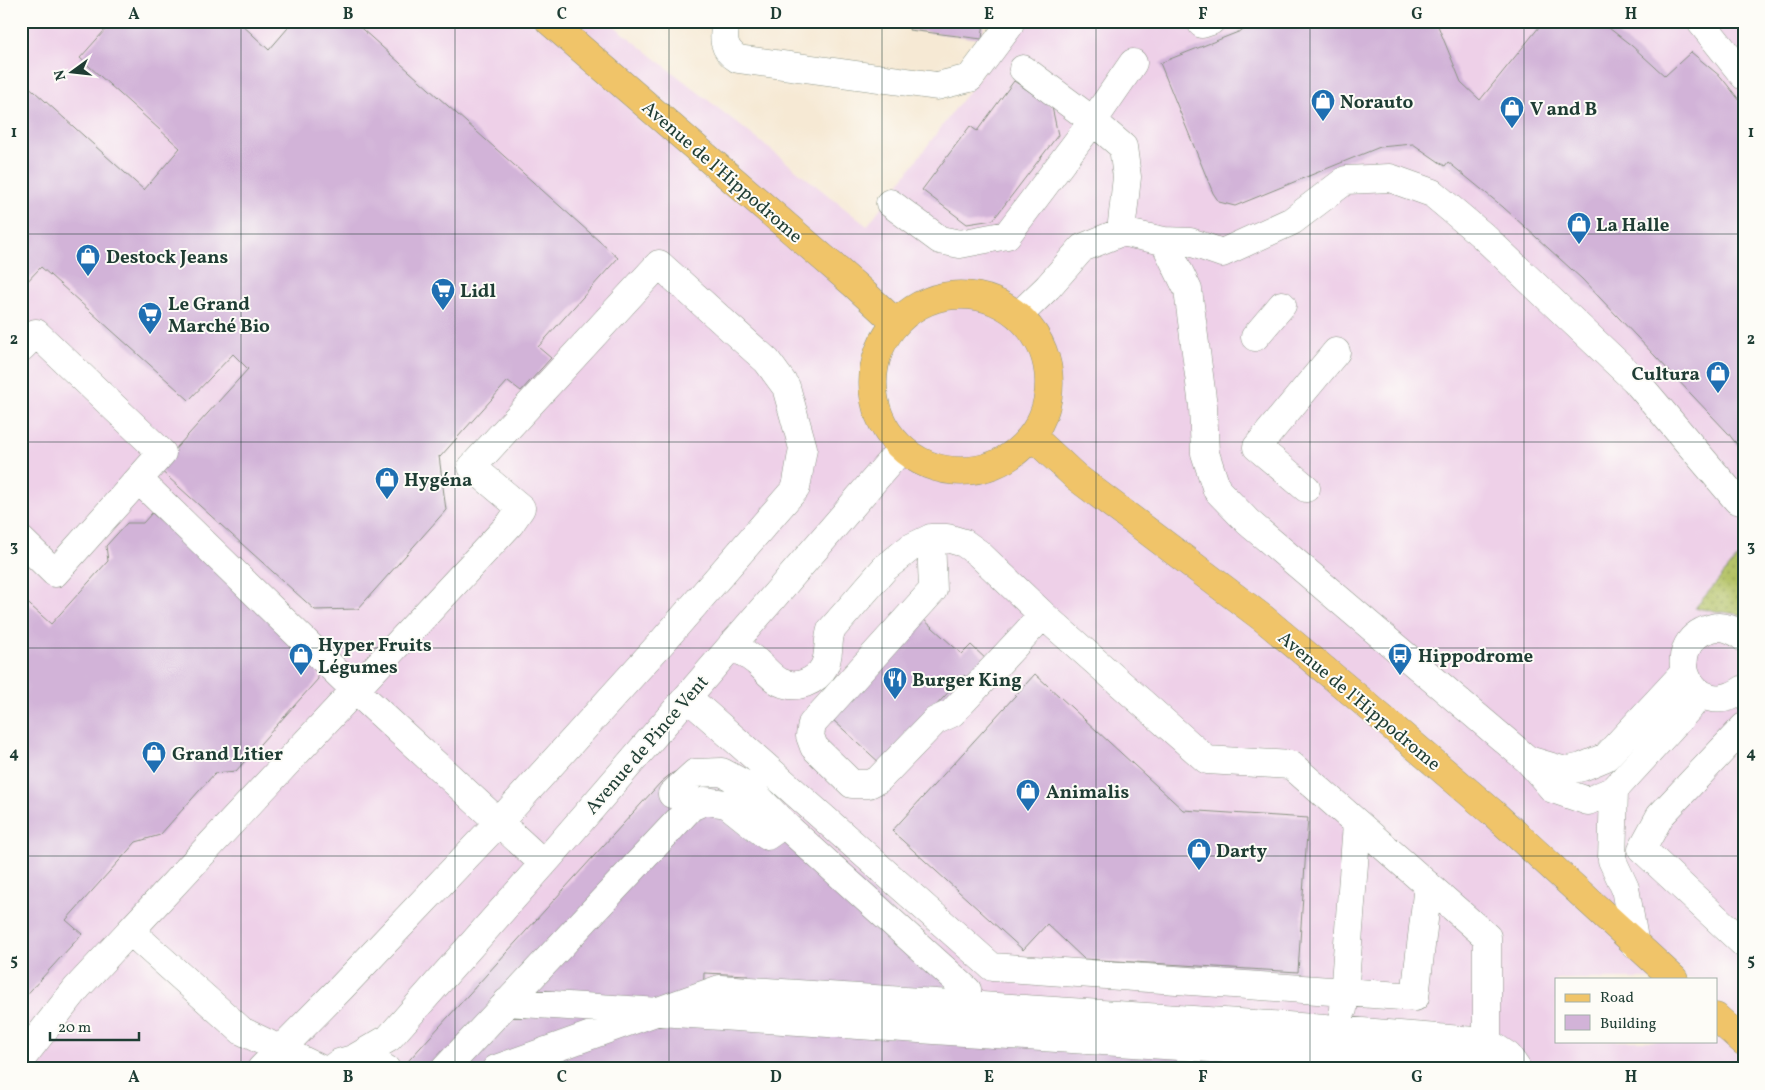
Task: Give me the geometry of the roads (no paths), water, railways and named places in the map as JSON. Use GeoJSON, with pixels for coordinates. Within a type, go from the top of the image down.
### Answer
{"type":"FeatureCollection","features":[{"type":"Feature","properties":{"kind":"main road","name":"Avenue de l'Hippodrome"},"geometry":{"type":"LineString","coordinates":[[558,24],[896,323]]}},
{"type":"Feature","properties":{"kind":"main road"},"geometry":{"type":"LineString","coordinates":[[969,294],[996,301],[1019,315],[1040,341],[1050,373],[1048,406],[1033,436],[1006,461],[970,472],[933,468],[901,449],[884,428],[874,401],[873,373],[880,346],[896,323],[916,306],[942,296],[969,294]]}},
{"type":"Feature","properties":{"kind":"main road","name":"Avenue de l'Hippodrome"},"geometry":{"type":"LineString","coordinates":[[1033,436],[1076,477],[1264,619],[1362,701],[1492,812],[1673,978]]}},
{"type":"Feature","properties":{"kind":"main road"},"geometry":{"type":"LineString","coordinates":[[1718,1019],[1744,1042]]}},
{"type":"Feature","properties":{"kind":"street"},"geometry":{"type":"LineString","coordinates":[[726,21],[723,36],[726,46],[730,54],[738,59],[937,86],[970,78],[1009,26],[1010,21]]}},
{"type":"Feature","properties":{"kind":"street"},"geometry":{"type":"LineString","coordinates":[[1700,21],[1744,76]]}},
{"type":"Feature","properties":{"kind":"street"},"geometry":{"type":"LineString","coordinates":[[890,203],[940,240],[960,244],[1007,235],[1093,121],[1133,63]]}},
{"type":"Feature","properties":{"kind":"street"},"geometry":{"type":"LineString","coordinates":[[1023,68],[1093,121],[1123,147],[1126,177],[1120,232]]}},
{"type":"Feature","properties":{"kind":"street"},"geometry":{"type":"LineString","coordinates":[[1019,315],[1048,288],[1082,248],[1120,232],[1164,241],[1190,242],[1222,253],[1292,221],[1346,180],[1390,178],[1432,193],[1482,235],[1635,380],[1737,500]]}},
{"type":"Feature","properties":{"kind":"street"},"geometry":{"type":"LineString","coordinates":[[1164,241],[1188,290],[1203,406],[1205,453],[1217,490],[1248,522],[1528,760],[1552,789],[1588,801],[1614,790],[1691,706],[1692,683],[1683,660],[1686,648],[1694,638],[1703,631],[1716,627],[1728,628],[1744,638]]}},
{"type":"Feature","properties":{"kind":"street"},"geometry":{"type":"LineString","coordinates":[[21,1059],[77,988],[130,930],[510,524],[521,508],[472,467],[659,264],[767,361],[786,387],[803,448],[796,488],[663,641],[499,822],[261,1069]]}},
{"type":"Feature","properties":{"kind":"street"},"geometry":{"type":"LineString","coordinates":[[1255,337],[1282,305]]}},
{"type":"Feature","properties":{"kind":"street"},"geometry":{"type":"LineString","coordinates":[[21,348],[36,333],[162,453],[55,572],[21,540]]}},
{"type":"Feature","properties":{"kind":"street"},"geometry":{"type":"LineString","coordinates":[[1306,488],[1257,447],[1336,352]]}},
{"type":"Feature","properties":{"kind":"street","name":"Avenue de Pince Vent"},"geometry":{"type":"LineString","coordinates":[[342,1064],[389,1038],[901,449]]}},
{"type":"Feature","properties":{"kind":"street"},"geometry":{"type":"LineString","coordinates":[[139,480],[354,690],[543,863]]}},
{"type":"Feature","properties":{"kind":"street"},"geometry":{"type":"LineString","coordinates":[[931,538],[933,590],[812,724],[810,736],[814,747],[852,784],[868,784],[879,779],[935,721],[952,713],[1043,615]]}},
{"type":"Feature","properties":{"kind":"street"},"geometry":{"type":"LineString","coordinates":[[732,644],[780,682],[791,685],[809,682],[824,668],[828,656],[829,636],[834,625],[898,556],[918,543],[931,538],[947,538],[964,543],[1207,760],[1291,766],[1488,937],[1486,1042]]}},
{"type":"Feature","properties":{"kind":"street"},"geometry":{"type":"LineString","coordinates":[[1528,760],[1565,771],[1582,767],[1606,757],[1692,683]]}},
{"type":"Feature","properties":{"kind":"street"},"geometry":{"type":"LineString","coordinates":[[1692,683],[1710,698],[1722,699],[1735,696],[1744,690]]}},
{"type":"Feature","properties":{"kind":"street"},"geometry":{"type":"LineString","coordinates":[[686,697],[992,967],[1416,997],[1428,885]]}},
{"type":"Feature","properties":{"kind":"street"},"geometry":{"type":"LineString","coordinates":[[1744,727],[1660,816],[1642,849],[1744,944]]}},
{"type":"Feature","properties":{"kind":"street"},"geometry":{"type":"LineString","coordinates":[[672,794],[695,774],[722,772],[746,785],[784,824],[967,990],[957,1032]]}},
{"type":"Feature","properties":{"kind":"street"},"geometry":{"type":"LineString","coordinates":[[1614,790],[1612,860],[1625,888],[1636,945]]}},
{"type":"Feature","properties":{"kind":"street"},"geometry":{"type":"LineString","coordinates":[[445,1069],[691,807],[705,802],[727,804],[767,836],[784,824]]}},
{"type":"Feature","properties":{"kind":"street"},"geometry":{"type":"LineString","coordinates":[[1341,1030],[1357,824]]}},
{"type":"Feature","properties":{"kind":"street"},"geometry":{"type":"LineString","coordinates":[[130,930],[242,1031],[321,1069]]}},
{"type":"Feature","properties":{"kind":"street"},"geometry":{"type":"LineString","coordinates":[[496,1069],[720,989],[1341,1030],[1486,1042],[1508,1056],[1517,1069]]}},
{"type":"Feature","properties":{"kind":"street"},"geometry":{"type":"LineString","coordinates":[[507,1002],[957,1032],[1344,1063],[1474,1063],[1485,1069]]}},
{"type":"Feature","properties":{"kind":"street"},"geometry":{"type":"LineString","coordinates":[[389,1038],[394,1069]]}},
{"type":"Feature","properties":{"kind":"street","name":"Avenue de Pince Vent"},"geometry":{"type":"LineString","coordinates":[[342,1064],[368,1060],[386,1069]]}},
{"type":"Feature","properties":{"kind":"place","name":"Norauto"},"geometry":{"type":"Point","coordinates":[1323,122]}},
{"type":"Feature","properties":{"kind":"place","name":"V and B"},"geometry":{"type":"Point","coordinates":[1512,129]}},
{"type":"Feature","properties":{"kind":"place","name":"La Halle"},"geometry":{"type":"Point","coordinates":[1579,245]}},
{"type":"Feature","properties":{"kind":"place","name":"Destock Jeans"},"geometry":{"type":"Point","coordinates":[88,277]}},
{"type":"Feature","properties":{"kind":"place","name":"Lidl"},"geometry":{"type":"Point","coordinates":[443,311]}},
{"type":"Feature","properties":{"kind":"place","name":"Le Grand Marché Bio"},"geometry":{"type":"Point","coordinates":[150,335]}},
{"type":"Feature","properties":{"kind":"place","name":"Cultura"},"geometry":{"type":"Point","coordinates":[1718,394]}},
{"type":"Feature","properties":{"kind":"place","name":"Hygéna"},"geometry":{"type":"Point","coordinates":[387,500]}},
{"type":"Feature","properties":{"kind":"place","name":"Hyper Fruits Légumes"},"geometry":{"type":"Point","coordinates":[301,676]}},
{"type":"Feature","properties":{"kind":"place","name":"Hippodrome"},"geometry":{"type":"Point","coordinates":[1400,676]}},
{"type":"Feature","properties":{"kind":"place","name":"Burger King"},"geometry":{"type":"Point","coordinates":[895,700]}},
{"type":"Feature","properties":{"kind":"place","name":"Grand Litier"},"geometry":{"type":"Point","coordinates":[154,774]}},
{"type":"Feature","properties":{"kind":"place","name":"Animalis"},"geometry":{"type":"Point","coordinates":[1028,812]}},
{"type":"Feature","properties":{"kind":"place","name":"Darty"},"geometry":{"type":"Point","coordinates":[1199,871]}}]}
